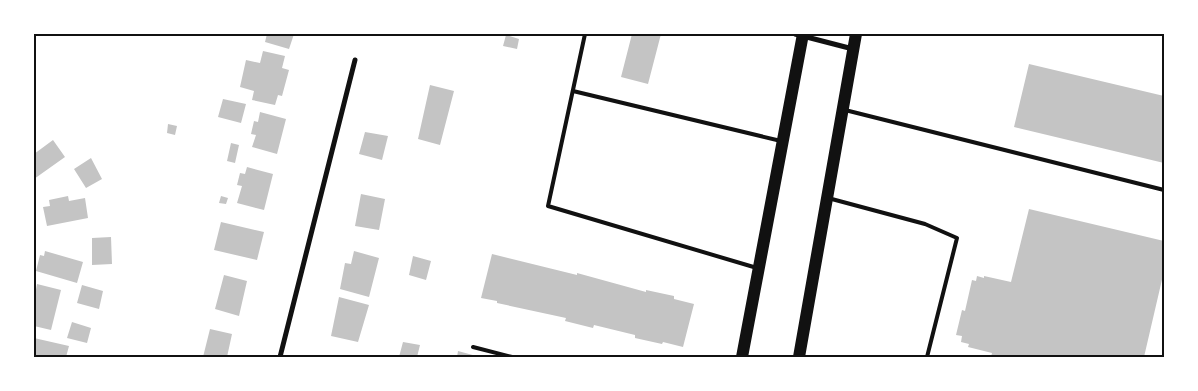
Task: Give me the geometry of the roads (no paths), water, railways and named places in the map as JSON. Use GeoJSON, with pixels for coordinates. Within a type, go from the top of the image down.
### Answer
{"type":"FeatureCollection","features":[{"type":"Feature","properties":{"kind":"main road"},"geometry":{"type":"LineString","coordinates":[[742,357],[783,142],[800,34]]}},
{"type":"Feature","properties":{"kind":"main road"},"geometry":{"type":"LineString","coordinates":[[800,357],[856,34]]}},
{"type":"Feature","properties":{"kind":"street"},"geometry":{"type":"LineString","coordinates":[[800,34],[853,49]]}},
{"type":"Feature","properties":{"kind":"street"},"geometry":{"type":"LineString","coordinates":[[280,357],[355,60]]}},
{"type":"Feature","properties":{"kind":"lane"},"geometry":{"type":"LineString","coordinates":[[585,34],[548,206],[759,269]]}},
{"type":"Feature","properties":{"kind":"lane"},"geometry":{"type":"LineString","coordinates":[[573,91],[783,142]]}},
{"type":"Feature","properties":{"kind":"lane"},"geometry":{"type":"LineString","coordinates":[[843,110],[1164,190]]}},
{"type":"Feature","properties":{"kind":"lane"},"geometry":{"type":"LineString","coordinates":[[827,198],[925,224],[957,238],[927,357]]}},
{"type":"Feature","properties":{"kind":"lane"},"geometry":{"type":"LineString","coordinates":[[473,347],[512,357]]}}]}
